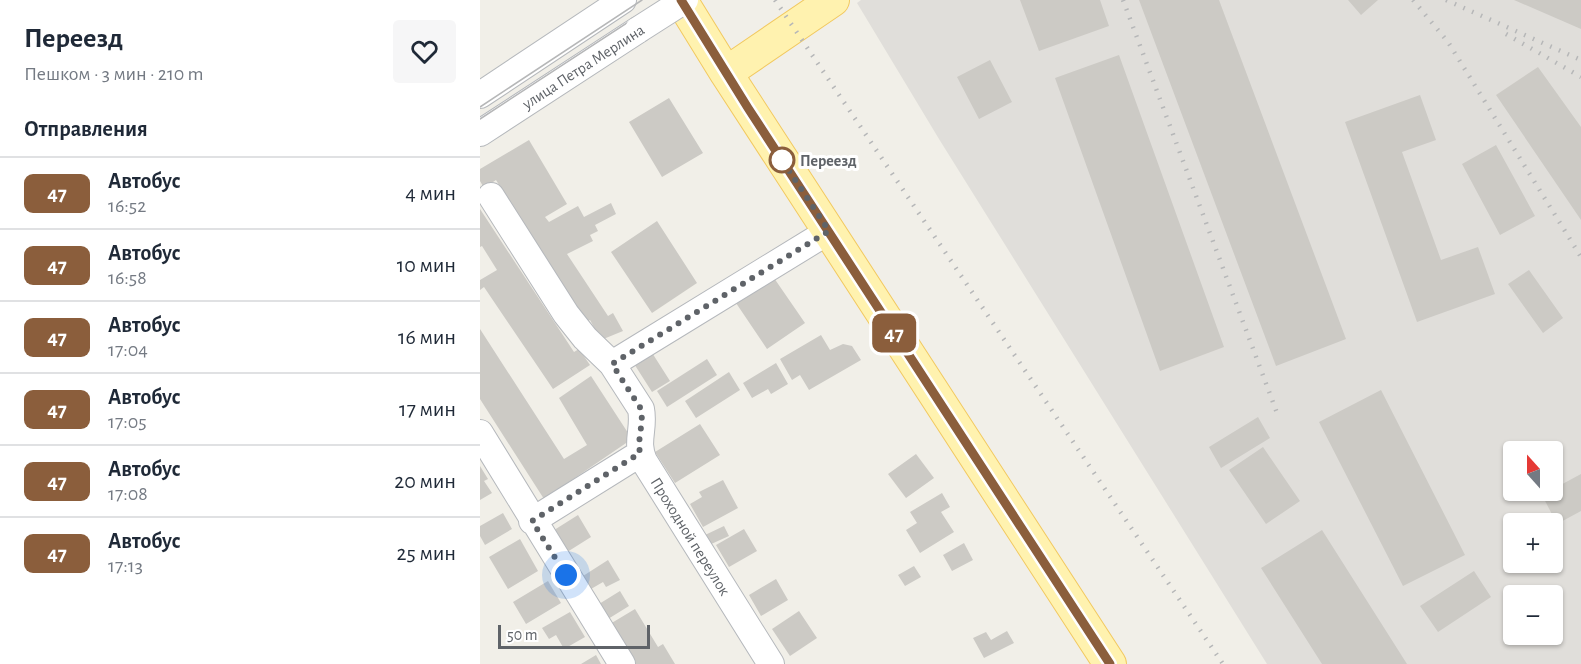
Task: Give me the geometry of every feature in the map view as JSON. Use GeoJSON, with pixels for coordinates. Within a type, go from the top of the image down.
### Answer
{"type":"FeatureCollection","features":[{"type":"Feature","properties":{"kind":"main road"},"geometry":{"type":"LineString","coordinates":[[683,0],[726,73],[1110,664]]}},
{"type":"Feature","properties":{"kind":"main road"},"geometry":{"type":"LineString","coordinates":[[726,73],[833,0]]}},
{"type":"Feature","properties":{"kind":"street","name":"улица Петра Мерлина"},"geometry":{"type":"LineString","coordinates":[[480,133],[683,0]]}},
{"type":"Feature","properties":{"kind":"street","name":"улица Петра Мерлина"},"geometry":{"type":"LineString","coordinates":[[480,95],[622,1]]}},
{"type":"Feature","properties":{"kind":"street"},"geometry":{"type":"LineString","coordinates":[[491,196],[566,314],[585,338],[612,364],[641,409],[643,417],[639,438],[640,453],[532,521]]}},
{"type":"Feature","properties":{"kind":"street"},"geometry":{"type":"LineString","coordinates":[[612,364],[829,231]]}},
{"type":"Feature","properties":{"kind":"street"},"geometry":{"type":"LineString","coordinates":[[480,433],[622,664]]}},
{"type":"Feature","properties":{"kind":"street","name":"Проходной переулок"},"geometry":{"type":"LineString","coordinates":[[640,453],[771,664]]}},
{"type":"Feature","properties":{"kind":"shaded area"},"geometry":{"type":"Polygon","coordinates":[[[861,0],[1581,0],[1581,664],[1267,664],[939,139],[857,3],[861,0]]]}},
{"type":"Feature","properties":{"kind":"building"},"geometry":{"type":"Polygon","coordinates":[[[1020,0],[1100,0],[1109,26],[1039,51],[1020,0]]]}},
{"type":"Feature","properties":{"kind":"building"},"geometry":{"type":"Polygon","coordinates":[[[1139,0],[1219,0],[1346,339],[1276,366],[1139,0]]]}},
{"type":"Feature","properties":{"kind":"building"},"geometry":{"type":"Polygon","coordinates":[[[1348,0],[1378,0],[1361,15],[1348,0]]]}},
{"type":"Feature","properties":{"kind":"building"},"geometry":{"type":"Polygon","coordinates":[[[1514,0],[1581,0],[1581,29],[1514,0]]]}},
{"type":"Feature","properties":{"kind":"building"},"geometry":{"type":"Polygon","coordinates":[[[1119,55],[1224,347],[1160,371],[1055,78],[1119,55]]]}},
{"type":"Feature","properties":{"kind":"building"},"geometry":{"type":"Polygon","coordinates":[[[990,60],[1012,102],[979,119],[957,77],[990,60]]]}},
{"type":"Feature","properties":{"kind":"building"},"geometry":{"type":"Polygon","coordinates":[[[1538,67],[1581,127],[1581,220],[1496,95],[1538,67]]]}},
{"type":"Feature","properties":{"kind":"building"},"geometry":{"type":"Polygon","coordinates":[[[1420,95],[1436,140],[1402,152],[1441,260],[1478,247],[1495,294],[1417,322],[1345,122],[1420,95]]]}},
{"type":"Feature","properties":{"kind":"building"},"geometry":{"type":"Polygon","coordinates":[[[669,98],[703,153],[662,177],[629,122],[669,98]]]}},
{"type":"Feature","properties":{"kind":"building"},"geometry":{"type":"Polygon","coordinates":[[[529,140],[567,204],[545,217],[549,222],[578,206],[584,217],[611,203],[616,214],[595,225],[598,231],[590,235],[593,241],[567,254],[608,316],[613,313],[623,331],[601,340],[590,320],[584,323],[496,180],[484,188],[480,181],[480,169],[529,140]]]}},
{"type":"Feature","properties":{"kind":"building"},"geometry":{"type":"Polygon","coordinates":[[[1496,145],[1535,216],[1500,235],[1462,164],[1496,145]]]}},
{"type":"Feature","properties":{"kind":"building"},"geometry":{"type":"Polygon","coordinates":[[[480,209],[574,352],[579,349],[590,365],[553,389],[484,287],[480,290],[480,280],[497,270],[482,246],[480,247],[480,209]]]}},
{"type":"Feature","properties":{"kind":"building"},"geometry":{"type":"Polygon","coordinates":[[[657,221],[697,283],[652,313],[611,252],[657,221]]]}},
{"type":"Feature","properties":{"kind":"building"},"geometry":{"type":"Polygon","coordinates":[[[1529,270],[1563,318],[1543,333],[1508,284],[1529,270]]]}},
{"type":"Feature","properties":{"kind":"building"},"geometry":{"type":"Polygon","coordinates":[[[774,278],[805,323],[767,349],[736,303],[774,278]]]}},
{"type":"Feature","properties":{"kind":"building"},"geometry":{"type":"Polygon","coordinates":[[[480,329],[564,459],[587,445],[559,398],[591,376],[632,439],[544,499],[480,399],[480,329]]]}},
{"type":"Feature","properties":{"kind":"building"},"geometry":{"type":"Polygon","coordinates":[[[821,335],[830,350],[843,344],[852,346],[861,360],[809,390],[800,375],[792,380],[780,359],[821,335]]]}},
{"type":"Feature","properties":{"kind":"building"},"geometry":{"type":"Polygon","coordinates":[[[649,348],[670,381],[652,392],[631,359],[649,348]]]}},
{"type":"Feature","properties":{"kind":"building"},"geometry":{"type":"Polygon","coordinates":[[[707,359],[717,375],[667,407],[657,391],[707,359]]]}},
{"type":"Feature","properties":{"kind":"building"},"geometry":{"type":"Polygon","coordinates":[[[776,363],[788,384],[771,394],[768,389],[752,398],[743,383],[776,363]]]}},
{"type":"Feature","properties":{"kind":"building"},"geometry":{"type":"Polygon","coordinates":[[[729,372],[740,390],[696,418],[685,401],[729,372]]]}},
{"type":"Feature","properties":{"kind":"building"},"geometry":{"type":"Polygon","coordinates":[[[1381,390],[1465,555],[1403,586],[1319,422],[1381,390]]]}},
{"type":"Feature","properties":{"kind":"building"},"geometry":{"type":"Polygon","coordinates":[[[1258,417],[1270,438],[1221,468],[1209,447],[1258,417]]]}},
{"type":"Feature","properties":{"kind":"building"},"geometry":{"type":"Polygon","coordinates":[[[700,424],[720,455],[675,483],[655,452],[700,424]]]}},
{"type":"Feature","properties":{"kind":"building"},"geometry":{"type":"Polygon","coordinates":[[[1263,447],[1300,501],[1266,524],[1229,470],[1263,447]]]}},
{"type":"Feature","properties":{"kind":"building"},"geometry":{"type":"Polygon","coordinates":[[[916,454],[934,478],[906,498],[888,474],[916,454]]]}},
{"type":"Feature","properties":{"kind":"building"},"geometry":{"type":"Polygon","coordinates":[[[480,466],[488,479],[484,481],[492,493],[480,500],[480,466]]]}},
{"type":"Feature","properties":{"kind":"building"},"geometry":{"type":"Polygon","coordinates":[[[1581,474],[1581,511],[1563,521],[1563,513],[1551,513],[1545,501],[1563,501],[1563,484],[1581,474]]]}},
{"type":"Feature","properties":{"kind":"building"},"geometry":{"type":"Polygon","coordinates":[[[723,480],[738,508],[703,527],[690,504],[702,497],[699,492],[723,480]]]}},
{"type":"Feature","properties":{"kind":"building"},"geometry":{"type":"Polygon","coordinates":[[[942,493],[950,507],[941,512],[954,532],[920,553],[906,530],[917,523],[910,512],[942,493]]]}},
{"type":"Feature","properties":{"kind":"building"},"geometry":{"type":"Polygon","coordinates":[[[503,513],[512,529],[485,545],[480,536],[480,526],[503,513]]]}},
{"type":"Feature","properties":{"kind":"building"},"geometry":{"type":"Polygon","coordinates":[[[578,515],[591,537],[564,554],[551,532],[578,515]]]}},
{"type":"Feature","properties":{"kind":"building"},"geometry":{"type":"Polygon","coordinates":[[[724,526],[729,536],[709,545],[705,535],[724,526]]]}},
{"type":"Feature","properties":{"kind":"building"},"geometry":{"type":"Polygon","coordinates":[[[744,529],[757,551],[729,567],[716,545],[744,529]]]}},
{"type":"Feature","properties":{"kind":"building"},"geometry":{"type":"Polygon","coordinates":[[[1322,530],[1407,664],[1322,664],[1261,568],[1322,530]]]}},
{"type":"Feature","properties":{"kind":"building"},"geometry":{"type":"Polygon","coordinates":[[[520,539],[538,571],[508,589],[489,557],[520,539]]]}},
{"type":"Feature","properties":{"kind":"building"},"geometry":{"type":"Polygon","coordinates":[[[964,543],[973,560],[952,571],[943,555],[964,543]]]}},
{"type":"Feature","properties":{"kind":"building"},"geometry":{"type":"Polygon","coordinates":[[[608,560],[620,580],[606,587],[603,582],[591,589],[583,576],[608,560]]]}},
{"type":"Feature","properties":{"kind":"building"},"geometry":{"type":"Polygon","coordinates":[[[914,566],[921,577],[905,586],[898,575],[914,566]]]}},
{"type":"Feature","properties":{"kind":"building"},"geometry":{"type":"Polygon","coordinates":[[[1474,571],[1491,597],[1438,632],[1420,606],[1474,571]]]}},
{"type":"Feature","properties":{"kind":"building"},"geometry":{"type":"Polygon","coordinates":[[[776,579],[788,600],[761,616],[749,595],[776,579]]]}},
{"type":"Feature","properties":{"kind":"building"},"geometry":{"type":"Polygon","coordinates":[[[548,581],[561,603],[526,624],[513,602],[548,581]]]}},
{"type":"Feature","properties":{"kind":"building"},"geometry":{"type":"Polygon","coordinates":[[[620,591],[629,606],[608,619],[599,604],[620,591]]]}},
{"type":"Feature","properties":{"kind":"building"},"geometry":{"type":"Polygon","coordinates":[[[635,609],[658,647],[663,644],[675,664],[635,664],[610,624],[635,609]]]}},
{"type":"Feature","properties":{"kind":"building"},"geometry":{"type":"Polygon","coordinates":[[[799,611],[817,638],[790,656],[772,629],[799,611]]]}},
{"type":"Feature","properties":{"kind":"building"},"geometry":{"type":"Polygon","coordinates":[[[570,612],[585,637],[564,649],[556,635],[549,639],[542,628],[570,612]]]}},
{"type":"Feature","properties":{"kind":"building"},"geometry":{"type":"Polygon","coordinates":[[[1007,631],[1014,643],[984,658],[973,638],[986,632],[991,640],[1007,631]]]}},
{"type":"Feature","properties":{"kind":"building"},"geometry":{"type":"Polygon","coordinates":[[[596,655],[601,664],[581,664],[596,655]]]}},
{"type":"Feature","properties":{"kind":"tram line"},"geometry":{"type":"LineString","coordinates":[[480,107],[642,0]]}},
{"type":"Feature","properties":{"kind":"tram line"},"geometry":{"type":"LineString","coordinates":[[480,119],[662,0]]}},
{"type":"Feature","properties":{"kind":"railway"},"geometry":{"type":"LineString","coordinates":[[775,0],[1223,664]]}},
{"type":"Feature","properties":{"kind":"railway"},"geometry":{"type":"LineString","coordinates":[[1123,0],[1277,413]]}},
{"type":"Feature","properties":{"kind":"railway"},"geometry":{"type":"LineString","coordinates":[[1413,0],[1448,42],[1581,257]]}},
{"type":"Feature","properties":{"kind":"railway"},"geometry":{"type":"LineString","coordinates":[[1446,0],[1581,60]]}},
{"type":"Feature","properties":{"kind":"railway"},"geometry":{"type":"LineString","coordinates":[[1506,34],[1581,77]]}},
{"type":"Feature","properties":{"kind":"bus line","name":"47"},"geometry":{"type":"LineString","coordinates":[[681,0],[748,108],[1110,664]]}},
{"type":"Feature","properties":{"kind":"place","name":"Переезд"},"geometry":{"type":"Point","coordinates":[782,160]}},
{"type":"Feature","properties":{"kind":"route"},"geometry":{"type":"LineString","coordinates":[[566,575],[532,521],[640,453],[639,438],[643,417],[641,409],[612,364],[829,231],[782,160]]}}]}
